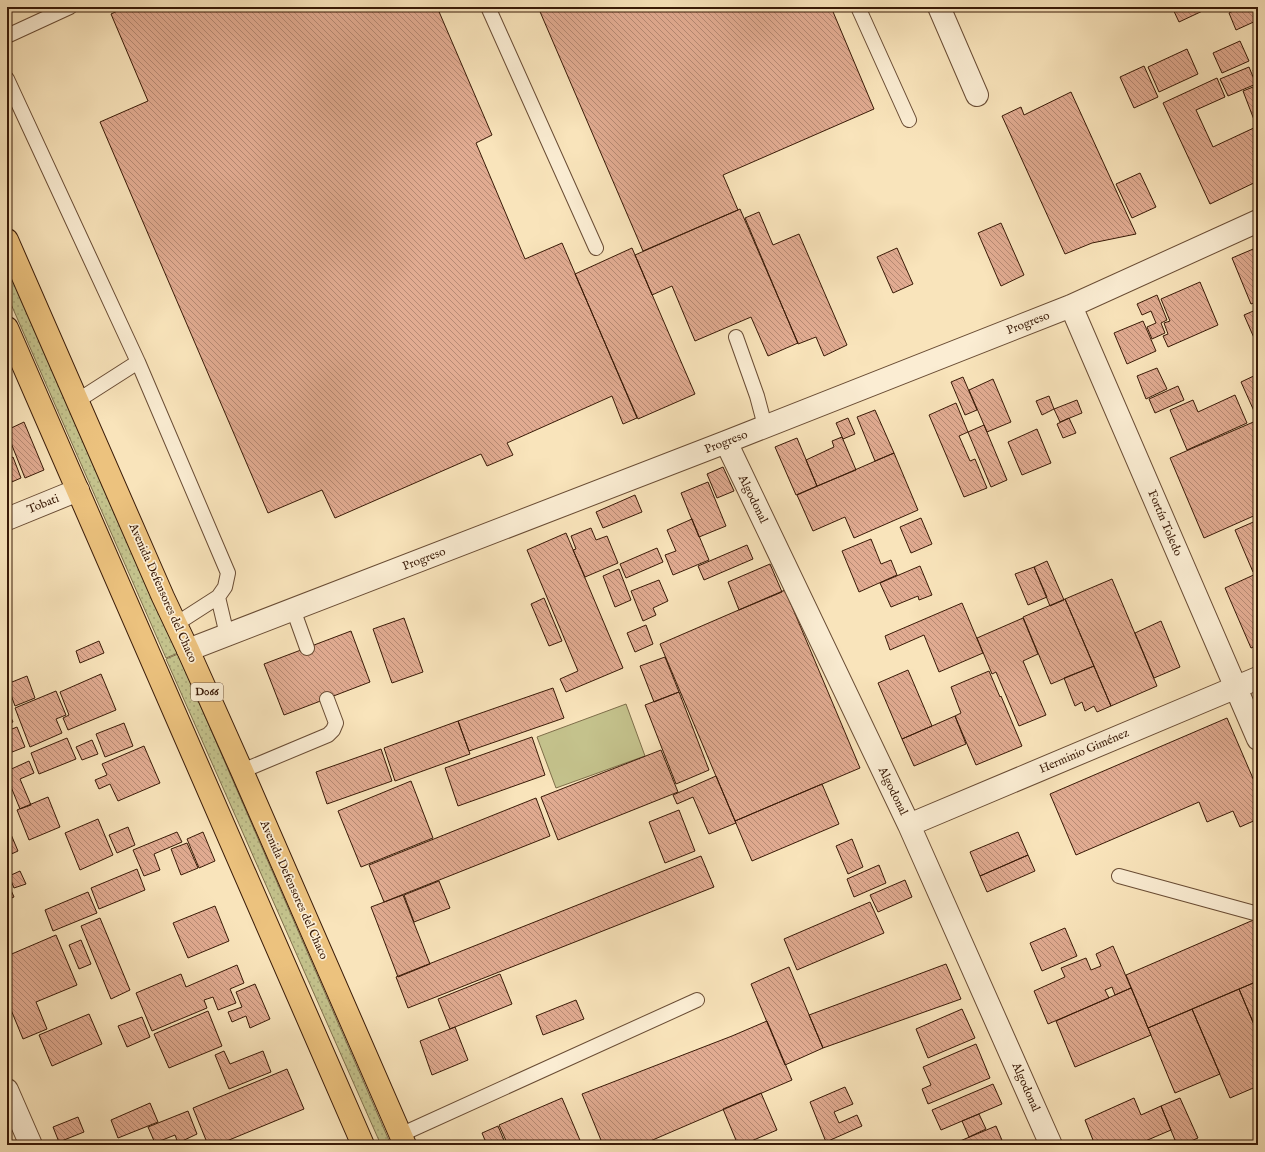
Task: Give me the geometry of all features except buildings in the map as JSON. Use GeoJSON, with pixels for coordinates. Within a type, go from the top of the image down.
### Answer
{"type":"FeatureCollection","features":[{"type":"Feature","properties":{"kind":"highway","name":"Avenida Defensores del Chaco"},"geometry":{"type":"LineString","coordinates":[[7,240],[163,597],[242,771],[402,1140]]}},
{"type":"Feature","properties":{"kind":"highway"},"geometry":{"type":"LineString","coordinates":[[7,328],[363,1145]]}},
{"type":"Feature","properties":{"kind":"street"},"geometry":{"type":"LineString","coordinates":[[939,7],[976,95]]}},
{"type":"Feature","properties":{"kind":"street","name":"Progreso"},"geometry":{"type":"LineString","coordinates":[[188,650],[726,442],[1071,306],[1258,221]]}},
{"type":"Feature","properties":{"kind":"street","name":"Fortín Toledo"},"geometry":{"type":"LineString","coordinates":[[1071,306],[1258,739]]}},
{"type":"Feature","properties":{"kind":"street","name":"Algodonal"},"geometry":{"type":"LineString","coordinates":[[726,442],[909,825],[1052,1145]]}},
{"type":"Feature","properties":{"kind":"street","name":"Tobati"},"geometry":{"type":"LineString","coordinates":[[7,519],[78,490]]}},
{"type":"Feature","properties":{"kind":"street","name":"Herminio Giménez"},"geometry":{"type":"LineString","coordinates":[[909,825],[1258,678]]}},
{"type":"Feature","properties":{"kind":"street"},"geometry":{"type":"LineString","coordinates":[[7,1090],[14,1123],[31,1145]]}},
{"type":"Feature","properties":{"kind":"lane"},"geometry":{"type":"LineString","coordinates":[[7,36],[70,7]]}},
{"type":"Feature","properties":{"kind":"lane"},"geometry":{"type":"LineString","coordinates":[[488,7],[596,248]]}},
{"type":"Feature","properties":{"kind":"lane"},"geometry":{"type":"LineString","coordinates":[[858,7],[909,120]]}},
{"type":"Feature","properties":{"kind":"lane"},"geometry":{"type":"LineString","coordinates":[[7,79],[138,362],[228,573],[225,586],[218,597],[176,624]]}},
{"type":"Feature","properties":{"kind":"lane"},"geometry":{"type":"LineString","coordinates":[[736,337],[757,396],[765,426]]}},
{"type":"Feature","properties":{"kind":"lane"},"geometry":{"type":"LineString","coordinates":[[78,401],[138,362]]}},
{"type":"Feature","properties":{"kind":"lane"},"geometry":{"type":"LineString","coordinates":[[218,597],[227,635]]}},
{"type":"Feature","properties":{"kind":"lane"},"geometry":{"type":"LineString","coordinates":[[292,609],[308,648]]}},
{"type":"Feature","properties":{"kind":"lane"},"geometry":{"type":"LineString","coordinates":[[242,771],[328,735],[333,730],[336,723],[327,699]]}},
{"type":"Feature","properties":{"kind":"lane"},"geometry":{"type":"LineString","coordinates":[[1119,876],[1258,914]]}},
{"type":"Feature","properties":{"kind":"lane"},"geometry":{"type":"LineString","coordinates":[[402,1140],[697,1000]]}},
{"type":"Feature","properties":{"kind":"shaded area"},"geometry":{"type":"Polygon","coordinates":[[[7,263],[178,653],[166,658],[7,295],[7,263]]]}},
{"type":"Feature","properties":{"kind":"shaded area"},"geometry":{"type":"Polygon","coordinates":[[[178,654],[391,1145],[381,1145],[166,659],[178,654]]]}},
{"type":"Feature","properties":{"kind":"shaded area"},"geometry":{"type":"Polygon","coordinates":[[[626,704],[645,756],[556,788],[537,737],[626,704]]]}}]}
